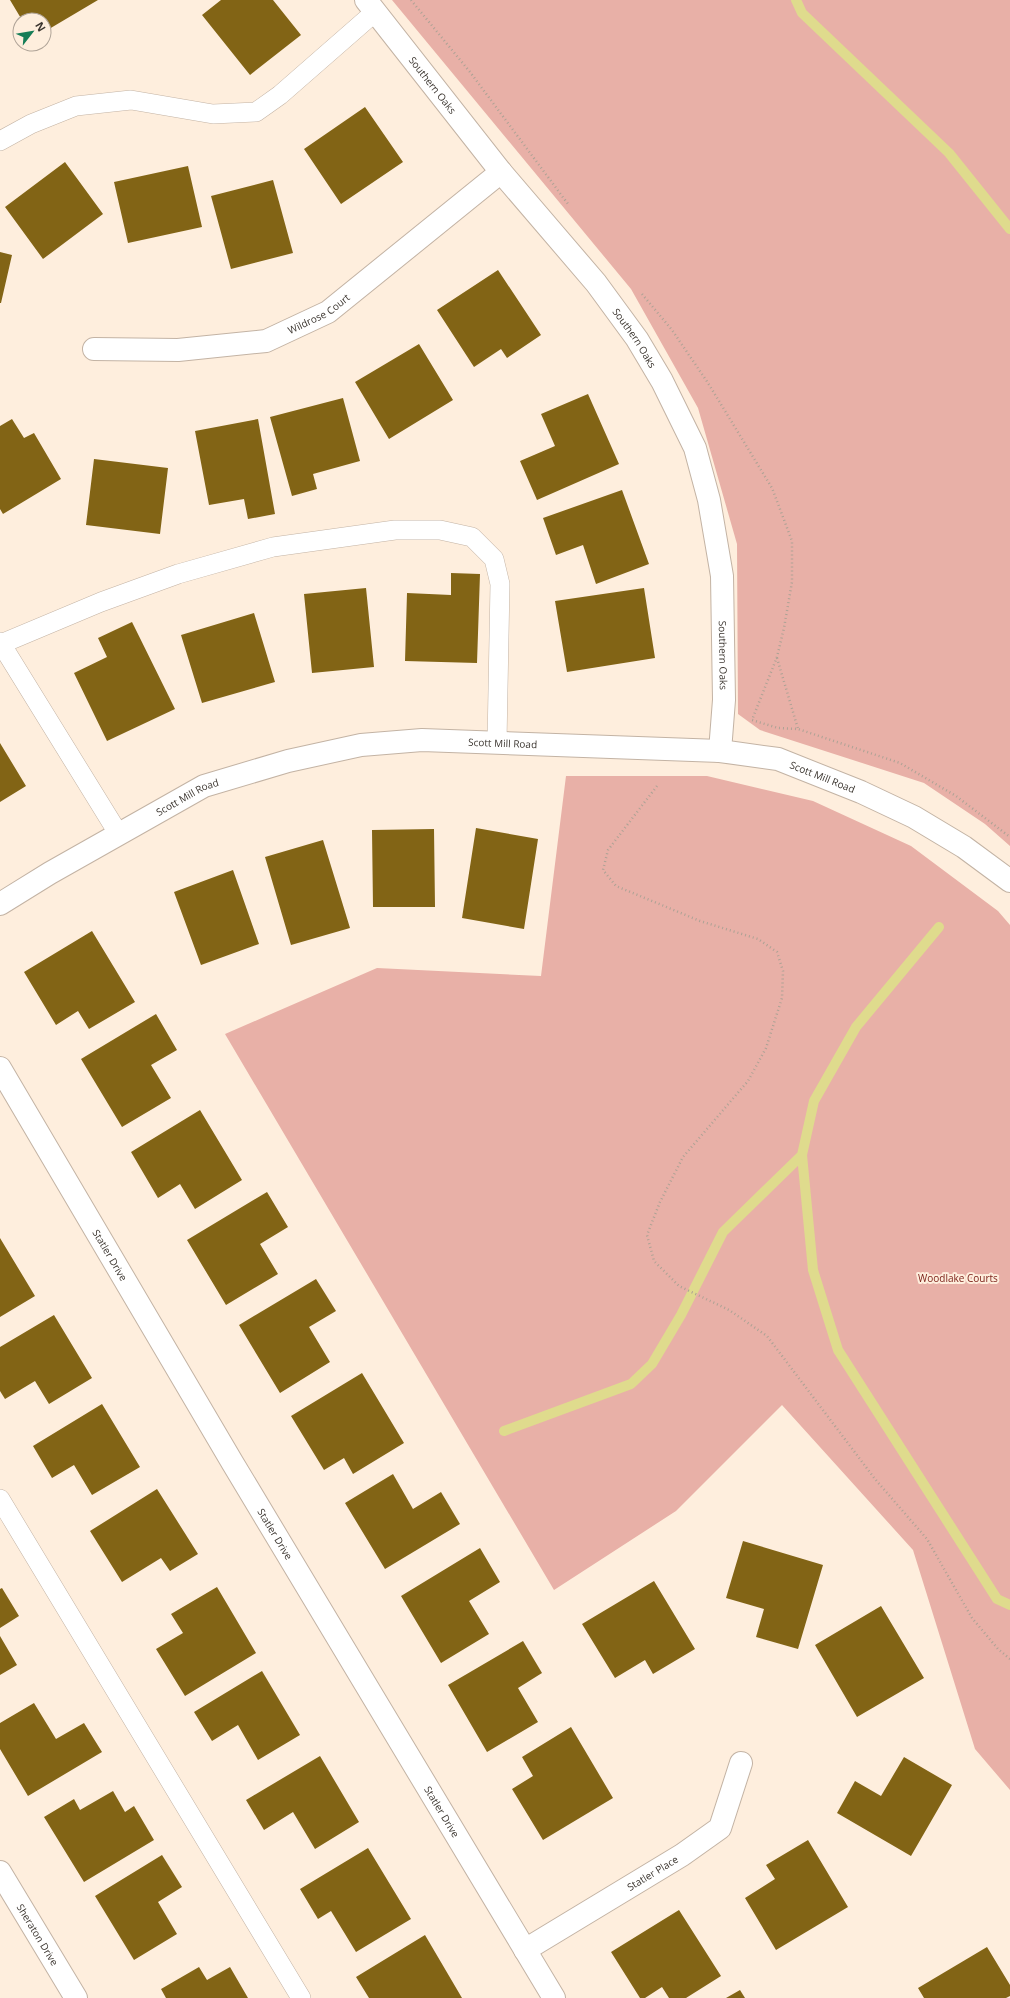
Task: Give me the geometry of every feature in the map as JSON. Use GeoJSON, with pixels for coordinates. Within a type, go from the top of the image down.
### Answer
{"type":"FeatureCollection","features":[{"type":"Feature","properties":{"kind":"street","name":"Southern Oaks"},"geometry":{"type":"LineString","coordinates":[[370,6],[502,172],[596,283],[637,339],[662,381],[696,448],[708,500],[722,576],[724,700],[720,751]]}},
{"type":"Feature","properties":{"kind":"street","name":"Wildrose Court"},"geometry":{"type":"LineString","coordinates":[[94,349],[178,350],[266,341],[328,312],[502,172]]}},
{"type":"Feature","properties":{"kind":"street","name":"Scott Mill Road"},"geometry":{"type":"LineString","coordinates":[[0,904],[118,833],[204,786],[288,761],[361,745],[422,740],[720,751],[778,759],[861,792],[914,817],[964,847],[1010,881]]}},
{"type":"Feature","properties":{"kind":"street","name":"Statler Drive"},"geometry":{"type":"LineString","coordinates":[[0,1068],[236,1469],[554,1998]]}},
{"type":"Feature","properties":{"kind":"street","name":"Statler Place"},"geometry":{"type":"LineString","coordinates":[[525,1950],[682,1855],[720,1828],[741,1763]]}},
{"type":"Feature","properties":{"kind":"street","name":"Sheraton Drive"},"geometry":{"type":"LineString","coordinates":[[0,1872],[76,1998]]}},
{"type":"Feature","properties":{"kind":"lane"},"geometry":{"type":"LineString","coordinates":[[0,141],[31,124],[76,106],[131,100],[213,114],[256,112],[280,95],[370,6]]}},
{"type":"Feature","properties":{"kind":"lane"},"geometry":{"type":"LineString","coordinates":[[118,833],[0,643],[101,602],[171,577],[273,547],[395,530],[440,530],[472,536],[494,559],[500,584],[496,742]]}},
{"type":"Feature","properties":{"kind":"lane"},"geometry":{"type":"LineString","coordinates":[[0,1499],[301,1998]]}},
{"type":"Feature","properties":{"kind":"path"},"geometry":{"type":"LineString","coordinates":[[777,657],[798,729]]}},
{"type":"Feature","properties":{"kind":"path"},"geometry":{"type":"LineString","coordinates":[[752,720],[778,728],[798,729],[900,763],[956,796],[1010,837]]}},
{"type":"Feature","properties":{"kind":"path"},"geometry":{"type":"LineString","coordinates":[[657,786],[608,850],[603,870],[616,886],[700,921],[758,939],[777,952],[783,971],[782,998],[766,1048],[748,1081],[683,1157],[660,1202],[647,1235],[654,1261],[678,1286],[729,1310],[767,1336],[875,1479],[927,1539],[972,1618],[998,1649],[1010,1659]]}},
{"type":"Feature","properties":{"kind":"green space"},"geometry":{"type":"Polygon","coordinates":[[[392,0],[1010,0],[1010,846],[985,824],[924,783],[760,730],[738,714],[737,544],[698,408],[631,289],[392,0]]]}},
{"type":"Feature","properties":{"kind":"green space","name":"Woodlake Courts"},"geometry":{"type":"Polygon","coordinates":[[[566,776],[707,776],[813,801],[911,846],[998,911],[1010,925],[1010,1790],[975,1749],[913,1550],[782,1405],[676,1511],[554,1590],[225,1034],[377,968],[541,976],[566,776]]]}},
{"type":"Feature","properties":{"kind":"building"},"geometry":{"type":"Polygon","coordinates":[[[10,0],[98,0],[52,27],[52,12],[17,12],[10,0]]]}},
{"type":"Feature","properties":{"kind":"building"},"geometry":{"type":"Polygon","coordinates":[[[221,0],[273,0],[301,35],[250,75],[202,15],[221,0]]]}},
{"type":"Feature","properties":{"kind":"building"},"geometry":{"type":"Polygon","coordinates":[[[365,107],[403,162],[341,204],[304,149],[365,107]]]}},
{"type":"Feature","properties":{"kind":"building"},"geometry":{"type":"Polygon","coordinates":[[[65,162],[103,214],[43,259],[5,207],[65,162]]]}},
{"type":"Feature","properties":{"kind":"building"},"geometry":{"type":"Polygon","coordinates":[[[188,166],[202,227],[128,243],[114,182],[188,166]]]}},
{"type":"Feature","properties":{"kind":"building"},"geometry":{"type":"Polygon","coordinates":[[[273,180],[293,253],[231,269],[211,196],[273,180]]]}},
{"type":"Feature","properties":{"kind":"building"},"geometry":{"type":"Polygon","coordinates":[[[0,252],[12,255],[1,303],[0,303],[0,252]]]}},
{"type":"Feature","properties":{"kind":"building"},"geometry":{"type":"Polygon","coordinates":[[[498,270],[541,335],[507,358],[501,349],[474,367],[437,310],[498,270]]]}},
{"type":"Feature","properties":{"kind":"building"},"geometry":{"type":"Polygon","coordinates":[[[419,344],[453,400],[389,439],[355,382],[419,344]]]}},
{"type":"Feature","properties":{"kind":"building"},"geometry":{"type":"Polygon","coordinates":[[[588,394],[619,464],[537,500],[520,461],[555,446],[541,414],[588,394]]]}},
{"type":"Feature","properties":{"kind":"building"},"geometry":{"type":"Polygon","coordinates":[[[343,398],[360,461],[313,474],[317,489],[292,496],[270,417],[343,398]]]}},
{"type":"Feature","properties":{"kind":"building"},"geometry":{"type":"Polygon","coordinates":[[[12,419],[24,438],[34,433],[61,479],[3,514],[0,509],[0,426],[12,419]]]}},
{"type":"Feature","properties":{"kind":"building"},"geometry":{"type":"Polygon","coordinates":[[[258,419],[275,514],[248,519],[244,499],[209,505],[195,431],[258,419]]]}},
{"type":"Feature","properties":{"kind":"building"},"geometry":{"type":"Polygon","coordinates":[[[94,459],[168,468],[160,534],[86,525],[94,459]]]}},
{"type":"Feature","properties":{"kind":"building"},"geometry":{"type":"Polygon","coordinates":[[[622,490],[649,564],[596,584],[583,545],[556,555],[543,518],[622,490]]]}},
{"type":"Feature","properties":{"kind":"building"},"geometry":{"type":"Polygon","coordinates":[[[451,573],[480,574],[477,663],[405,661],[407,593],[451,595],[451,573]]]}},
{"type":"Feature","properties":{"kind":"building"},"geometry":{"type":"Polygon","coordinates":[[[366,588],[374,667],[312,673],[304,594],[366,588]]]}},
{"type":"Feature","properties":{"kind":"building"},"geometry":{"type":"Polygon","coordinates":[[[644,588],[655,658],[567,672],[555,601],[644,588]]]}},
{"type":"Feature","properties":{"kind":"building"},"geometry":{"type":"Polygon","coordinates":[[[254,613],[275,682],[202,703],[181,635],[254,613]]]}},
{"type":"Feature","properties":{"kind":"building"},"geometry":{"type":"Polygon","coordinates":[[[132,622],[175,709],[107,741],[74,673],[107,657],[98,638],[132,622]]]}},
{"type":"Feature","properties":{"kind":"building"},"geometry":{"type":"Polygon","coordinates":[[[0,743],[26,786],[0,802],[0,743]]]}},
{"type":"Feature","properties":{"kind":"building"},"geometry":{"type":"Polygon","coordinates":[[[476,828],[538,839],[524,929],[462,918],[476,828]]]}},
{"type":"Feature","properties":{"kind":"building"},"geometry":{"type":"Polygon","coordinates":[[[434,829],[435,907],[373,907],[372,830],[434,829]]]}},
{"type":"Feature","properties":{"kind":"building"},"geometry":{"type":"Polygon","coordinates":[[[323,840],[350,928],[291,945],[265,857],[323,840]]]}},
{"type":"Feature","properties":{"kind":"building"},"geometry":{"type":"Polygon","coordinates":[[[233,870],[259,944],[201,965],[174,892],[233,870]]]}},
{"type":"Feature","properties":{"kind":"building"},"geometry":{"type":"Polygon","coordinates":[[[92,931],[135,1002],[89,1029],[78,1011],[56,1025],[24,972],[92,931]]]}},
{"type":"Feature","properties":{"kind":"building"},"geometry":{"type":"Polygon","coordinates":[[[156,1014],[177,1050],[151,1065],[171,1098],[122,1127],[81,1059],[156,1014]]]}},
{"type":"Feature","properties":{"kind":"building"},"geometry":{"type":"Polygon","coordinates":[[[200,1110],[242,1180],[195,1209],[180,1184],[158,1198],[131,1152],[200,1110]]]}},
{"type":"Feature","properties":{"kind":"building"},"geometry":{"type":"Polygon","coordinates":[[[267,1192],[288,1227],[260,1244],[278,1274],[226,1305],[187,1240],[267,1192]]]}},
{"type":"Feature","properties":{"kind":"building"},"geometry":{"type":"Polygon","coordinates":[[[0,1238],[35,1296],[0,1317],[0,1238]]]}},
{"type":"Feature","properties":{"kind":"building"},"geometry":{"type":"Polygon","coordinates":[[[316,1279],[336,1311],[309,1327],[330,1362],[280,1393],[239,1325],[316,1279]]]}},
{"type":"Feature","properties":{"kind":"building"},"geometry":{"type":"Polygon","coordinates":[[[54,1315],[92,1378],[49,1404],[35,1381],[5,1399],[0,1391],[0,1347],[54,1315]]]}},
{"type":"Feature","properties":{"kind":"building"},"geometry":{"type":"Polygon","coordinates":[[[362,1373],[404,1443],[353,1474],[344,1458],[324,1470],[291,1416],[362,1373]]]}},
{"type":"Feature","properties":{"kind":"building"},"geometry":{"type":"Polygon","coordinates":[[[102,1404],[140,1467],[92,1495],[74,1465],[52,1478],[33,1446],[102,1404]]]}},
{"type":"Feature","properties":{"kind":"building"},"geometry":{"type":"Polygon","coordinates":[[[393,1474],[413,1509],[441,1492],[460,1524],[385,1569],[345,1503],[393,1474]]]}},
{"type":"Feature","properties":{"kind":"building"},"geometry":{"type":"Polygon","coordinates":[[[157,1489],[198,1554],[170,1571],[161,1558],[122,1582],[90,1531],[157,1489]]]}},
{"type":"Feature","properties":{"kind":"building"},"geometry":{"type":"Polygon","coordinates":[[[743,1541],[823,1565],[798,1649],[756,1637],[764,1609],[726,1598],[743,1541]]]}},
{"type":"Feature","properties":{"kind":"building"},"geometry":{"type":"Polygon","coordinates":[[[480,1548],[500,1582],[469,1601],[489,1634],[441,1663],[401,1596],[480,1548]]]}},
{"type":"Feature","properties":{"kind":"building"},"geometry":{"type":"Polygon","coordinates":[[[654,1581],[695,1649],[653,1674],[645,1660],[615,1678],[582,1624],[654,1581]]]}},
{"type":"Feature","properties":{"kind":"building"},"geometry":{"type":"Polygon","coordinates":[[[217,1587],[256,1653],[185,1696],[156,1649],[183,1633],[171,1614],[217,1587]]]}},
{"type":"Feature","properties":{"kind":"building"},"geometry":{"type":"Polygon","coordinates":[[[2,1588],[19,1616],[0,1628],[0,1589],[2,1588]]]}},
{"type":"Feature","properties":{"kind":"building"},"geometry":{"type":"Polygon","coordinates":[[[881,1606],[924,1678],[857,1717],[815,1645],[881,1606]]]}},
{"type":"Feature","properties":{"kind":"building"},"geometry":{"type":"Polygon","coordinates":[[[0,1636],[17,1665],[0,1675],[0,1636]]]}},
{"type":"Feature","properties":{"kind":"building"},"geometry":{"type":"Polygon","coordinates":[[[523,1641],[542,1673],[518,1688],[538,1722],[487,1752],[448,1685],[523,1641]]]}},
{"type":"Feature","properties":{"kind":"building"},"geometry":{"type":"Polygon","coordinates":[[[262,1671],[300,1735],[258,1760],[238,1725],[212,1741],[194,1712],[262,1671]]]}},
{"type":"Feature","properties":{"kind":"building"},"geometry":{"type":"Polygon","coordinates":[[[34,1703],[56,1739],[84,1723],[102,1752],[28,1796],[0,1749],[0,1723],[34,1703]]]}},
{"type":"Feature","properties":{"kind":"building"},"geometry":{"type":"Polygon","coordinates":[[[571,1727],[613,1798],[543,1840],[512,1789],[533,1776],[522,1757],[571,1727]]]}},
{"type":"Feature","properties":{"kind":"building"},"geometry":{"type":"Polygon","coordinates":[[[320,1756],[359,1822],[315,1849],[293,1812],[264,1830],[246,1800],[320,1756]]]}},
{"type":"Feature","properties":{"kind":"building"},"geometry":{"type":"Polygon","coordinates":[[[904,1757],[952,1785],[911,1856],[837,1813],[855,1781],[881,1796],[904,1757]]]}},
{"type":"Feature","properties":{"kind":"building"},"geometry":{"type":"Polygon","coordinates":[[[113,1791],[125,1812],[134,1806],[154,1840],[84,1882],[44,1817],[74,1799],[80,1810],[113,1791]]]}},
{"type":"Feature","properties":{"kind":"building"},"geometry":{"type":"Polygon","coordinates":[[[808,1840],[848,1907],[776,1950],[745,1898],[775,1879],[766,1865],[808,1840]]]}},
{"type":"Feature","properties":{"kind":"building"},"geometry":{"type":"Polygon","coordinates":[[[368,1848],[411,1919],[356,1952],[331,1911],[318,1919],[300,1889],[368,1848]]]}},
{"type":"Feature","properties":{"kind":"building"},"geometry":{"type":"Polygon","coordinates":[[[162,1855],[182,1887],[158,1902],[177,1934],[134,1960],[95,1896],[162,1855]]]}},
{"type":"Feature","properties":{"kind":"building"},"geometry":{"type":"Polygon","coordinates":[[[679,1910],[721,1976],[686,1998],[669,1998],[662,1987],[645,1998],[640,1998],[611,1952],[679,1910]]]}},
{"type":"Feature","properties":{"kind":"building"},"geometry":{"type":"Polygon","coordinates":[[[425,1935],[462,1998],[369,1998],[356,1977],[425,1935]]]}},
{"type":"Feature","properties":{"kind":"building"},"geometry":{"type":"Polygon","coordinates":[[[987,1947],[1010,1985],[1010,1996],[1006,1998],[924,1998],[918,1988],[987,1947]]]}},
{"type":"Feature","properties":{"kind":"building"},"geometry":{"type":"Polygon","coordinates":[[[199,1967],[207,1980],[230,1967],[248,1998],[166,1998],[161,1989],[199,1967]]]}},
{"type":"Feature","properties":{"kind":"building"},"geometry":{"type":"Polygon","coordinates":[[[740,1990],[745,1998],[726,1998],[740,1990]]]}},
{"type":"Feature","properties":{"kind":"waterway"},"geometry":{"type":"LineString","coordinates":[[796,0],[802,13],[949,153],[1010,229]]}},
{"type":"Feature","properties":{"kind":"waterway"},"geometry":{"type":"LineString","coordinates":[[939,927],[856,1027],[814,1101],[802,1155],[813,1270],[838,1350],[997,1599],[1010,1605]]}},
{"type":"Feature","properties":{"kind":"waterway"},"geometry":{"type":"LineString","coordinates":[[504,1431],[631,1384],[652,1364],[681,1315],[723,1232],[802,1155]]}}]}
